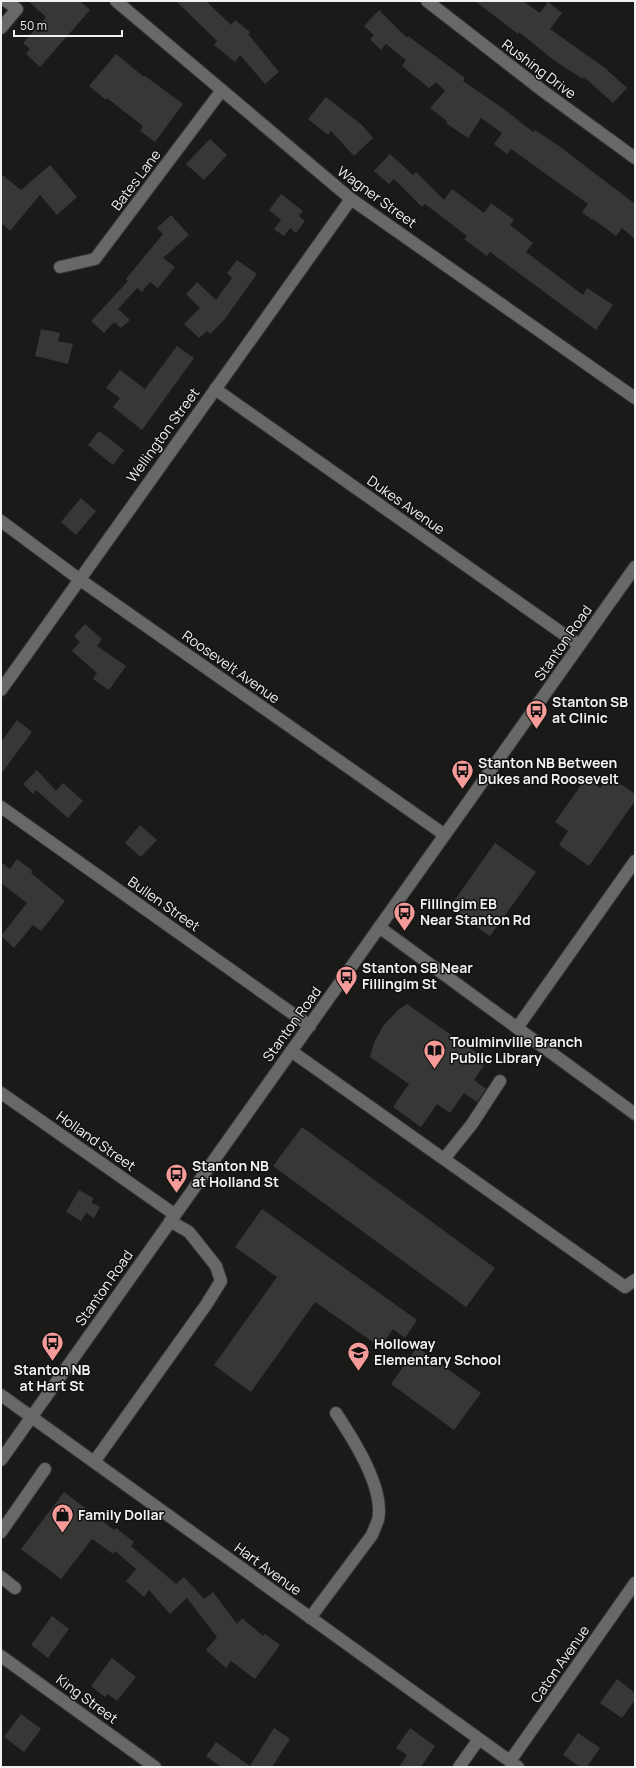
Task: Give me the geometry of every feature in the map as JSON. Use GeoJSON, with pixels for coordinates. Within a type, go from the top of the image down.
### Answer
{"type":"FeatureCollection","features":[{"type":"Feature","properties":{"kind":"street"},"geometry":{"type":"LineString","coordinates":[[1,28],[17,9],[6,1]]}},
{"type":"Feature","properties":{"kind":"street","name":"Wagner Street"},"geometry":{"type":"LineString","coordinates":[[116,1],[350,199],[635,398]]}},
{"type":"Feature","properties":{"kind":"street","name":"Rushing Drive"},"geometry":{"type":"LineString","coordinates":[[427,1],[543,91],[635,158]]}},
{"type":"Feature","properties":{"kind":"street","name":"Bates Lane"},"geometry":{"type":"LineString","coordinates":[[60,267],[95,259],[222,90]]}},
{"type":"Feature","properties":{"kind":"street","name":"Wellington Street"},"geometry":{"type":"LineString","coordinates":[[1,690],[350,199]]}},
{"type":"Feature","properties":{"kind":"street","name":"Dukes Avenue"},"geometry":{"type":"LineString","coordinates":[[215,389],[579,645]]}},
{"type":"Feature","properties":{"kind":"street","name":"Roosevelt Avenue"},"geometry":{"type":"LineString","coordinates":[[1,521],[79,579],[445,835]]}},
{"type":"Feature","properties":{"kind":"street","name":"Stanton Road"},"geometry":{"type":"LineString","coordinates":[[1,1460],[172,1217],[310,1026],[635,567]]}},
{"type":"Feature","properties":{"kind":"street","name":"Bullen Street"},"geometry":{"type":"LineString","coordinates":[[1,807],[310,1026]]}},
{"type":"Feature","properties":{"kind":"street"},"geometry":{"type":"LineString","coordinates":[[517,1028],[635,861]]}},
{"type":"Feature","properties":{"kind":"street"},"geometry":{"type":"LineString","coordinates":[[379,927],[635,1114]]}},
{"type":"Feature","properties":{"kind":"street"},"geometry":{"type":"LineString","coordinates":[[291,1051],[625,1287],[635,1280]]}},
{"type":"Feature","properties":{"kind":"street"},"geometry":{"type":"LineString","coordinates":[[444,1159],[472,1124],[500,1081]]}},
{"type":"Feature","properties":{"kind":"street","name":"Holland Street"},"geometry":{"type":"LineString","coordinates":[[1,1093],[172,1217],[189,1232],[216,1266],[221,1281],[206,1305],[94,1462]]}},
{"type":"Feature","properties":{"kind":"street","name":"Hart Avenue"},"geometry":{"type":"LineString","coordinates":[[1,1395],[514,1764]]}},
{"type":"Feature","properties":{"kind":"street"},"geometry":{"type":"LineString","coordinates":[[310,1618],[372,1535],[378,1520],[378,1502],[373,1481],[359,1450],[336,1413]]}},
{"type":"Feature","properties":{"kind":"street"},"geometry":{"type":"LineString","coordinates":[[1,1532],[45,1469]]}},
{"type":"Feature","properties":{"kind":"street"},"geometry":{"type":"LineString","coordinates":[[1,1577],[15,1588]]}},
{"type":"Feature","properties":{"kind":"street","name":"Caton Avenue"},"geometry":{"type":"LineString","coordinates":[[514,1764],[635,1583]]}},
{"type":"Feature","properties":{"kind":"street","name":"King Street"},"geometry":{"type":"LineString","coordinates":[[1,1656],[155,1767]]}},
{"type":"Feature","properties":{"kind":"street"},"geometry":{"type":"LineString","coordinates":[[459,1767],[479,1739]]}},
{"type":"Feature","properties":{"kind":"building"},"geometry":{"type":"Polygon","coordinates":[[[28,1],[80,1],[90,10],[40,67],[26,54],[30,49],[23,43],[46,17],[28,1]]]}},
{"type":"Feature","properties":{"kind":"building"},"geometry":{"type":"Polygon","coordinates":[[[176,1],[206,1],[231,25],[235,20],[250,32],[248,34],[279,72],[265,84],[240,55],[235,62],[214,45],[217,41],[176,1]]]}},
{"type":"Feature","properties":{"kind":"building"},"geometry":{"type":"Polygon","coordinates":[[[475,1],[523,1],[540,13],[548,2],[562,13],[550,29],[605,68],[627,88],[613,103],[584,77],[583,79],[555,61],[519,32],[518,34],[475,1]]]}},
{"type":"Feature","properties":{"kind":"building"},"geometry":{"type":"Polygon","coordinates":[[[379,10],[407,38],[408,36],[465,78],[463,81],[504,109],[533,132],[535,130],[559,146],[635,204],[635,239],[622,228],[616,236],[593,219],[592,220],[582,212],[588,204],[511,149],[507,154],[494,144],[502,133],[481,118],[468,138],[446,123],[447,121],[430,108],[445,91],[436,82],[429,88],[402,66],[406,60],[386,44],[381,50],[370,39],[374,35],[364,26],[379,10]]]}},
{"type":"Feature","properties":{"kind":"building"},"geometry":{"type":"Polygon","coordinates":[[[116,54],[144,77],[145,76],[183,104],[155,142],[140,131],[143,126],[89,86],[116,54]]]}},
{"type":"Feature","properties":{"kind":"building"},"geometry":{"type":"Polygon","coordinates":[[[326,97],[362,125],[373,138],[354,156],[331,131],[328,135],[308,119],[326,97]]]}},
{"type":"Feature","properties":{"kind":"building"},"geometry":{"type":"Polygon","coordinates":[[[210,139],[227,155],[204,180],[186,164],[210,139]]]}},
{"type":"Feature","properties":{"kind":"building"},"geometry":{"type":"Polygon","coordinates":[[[390,154],[413,175],[416,172],[444,200],[452,189],[484,213],[491,203],[514,220],[510,225],[533,243],[526,252],[583,295],[587,288],[613,305],[596,330],[490,252],[487,256],[464,239],[467,236],[425,204],[422,207],[394,179],[389,184],[374,171],[390,154]]]}},
{"type":"Feature","properties":{"kind":"building"},"geometry":{"type":"Polygon","coordinates":[[[50,165],[77,197],[57,215],[40,195],[10,231],[1,223],[1,174],[21,190],[50,165]]]}},
{"type":"Feature","properties":{"kind":"building"},"geometry":{"type":"Polygon","coordinates":[[[281,194],[303,211],[299,216],[305,221],[296,233],[290,228],[284,236],[274,229],[281,220],[269,210],[281,194]]]}},
{"type":"Feature","properties":{"kind":"building"},"geometry":{"type":"Polygon","coordinates":[[[171,215],[189,235],[163,258],[175,267],[158,288],[150,282],[142,292],[137,288],[118,309],[130,320],[121,328],[114,322],[104,333],[91,321],[128,281],[126,279],[163,234],[157,228],[171,215]]]}},
{"type":"Feature","properties":{"kind":"building"},"geometry":{"type":"Polygon","coordinates":[[[237,260],[257,274],[224,320],[210,334],[207,331],[199,338],[184,324],[200,308],[186,294],[197,282],[216,300],[232,278],[227,273],[237,260]]]}},
{"type":"Feature","properties":{"kind":"building"},"geometry":{"type":"Polygon","coordinates":[[[41,329],[60,333],[58,341],[73,344],[68,364],[35,356],[41,329]]]}},
{"type":"Feature","properties":{"kind":"building"},"geometry":{"type":"Polygon","coordinates":[[[177,346],[194,358],[142,430],[113,407],[120,398],[106,388],[120,370],[145,389],[177,346]]]}},
{"type":"Feature","properties":{"kind":"building"},"geometry":{"type":"Polygon","coordinates":[[[99,431],[124,450],[113,465],[88,445],[99,431]]]}},
{"type":"Feature","properties":{"kind":"building"},"geometry":{"type":"Polygon","coordinates":[[[81,498],[96,511],[76,535],[61,522],[81,498]]]}},
{"type":"Feature","properties":{"kind":"building"},"geometry":{"type":"Polygon","coordinates":[[[85,624],[102,639],[97,646],[126,666],[109,690],[93,679],[97,673],[72,651],[80,642],[74,636],[85,624]]]}},
{"type":"Feature","properties":{"kind":"building"},"geometry":{"type":"Polygon","coordinates":[[[17,720],[32,732],[1,774],[1,742],[17,720]]]}},
{"type":"Feature","properties":{"kind":"building"},"geometry":{"type":"Polygon","coordinates":[[[37,770],[56,791],[63,783],[83,801],[68,818],[36,790],[33,794],[23,784],[37,770]]]}},
{"type":"Feature","properties":{"kind":"building"},"geometry":{"type":"Polygon","coordinates":[[[609,776],[635,794],[635,801],[589,866],[559,845],[568,831],[555,822],[586,778],[600,788],[609,776]]]}},
{"type":"Feature","properties":{"kind":"building"},"geometry":{"type":"Polygon","coordinates":[[[140,825],[157,840],[141,857],[125,843],[140,825]]]}},
{"type":"Feature","properties":{"kind":"building"},"geometry":{"type":"Polygon","coordinates":[[[495,843],[536,872],[490,936],[449,908],[495,843]]]}},
{"type":"Feature","properties":{"kind":"building"},"geometry":{"type":"Polygon","coordinates":[[[17,859],[33,871],[31,873],[65,901],[41,931],[33,925],[14,948],[1,936],[27,903],[1,883],[1,862],[10,869],[17,859]]]}},
{"type":"Feature","properties":{"kind":"building","name":"Toulminville Branch Public Library"},"geometry":{"type":"Polygon","coordinates":[[[407,1004],[487,1060],[474,1080],[486,1089],[477,1102],[464,1093],[450,1113],[437,1104],[421,1127],[393,1107],[409,1084],[370,1057],[374,1043],[383,1026],[398,1010],[407,1004]]]}},
{"type":"Feature","properties":{"kind":"building"},"geometry":{"type":"Polygon","coordinates":[[[302,1127],[495,1268],[466,1307],[273,1166],[302,1127]]]}},
{"type":"Feature","properties":{"kind":"building"},"geometry":{"type":"Polygon","coordinates":[[[79,1190],[93,1198],[92,1203],[100,1207],[94,1218],[86,1213],[81,1221],[66,1212],[79,1190]]]}},
{"type":"Feature","properties":{"kind":"building"},"geometry":{"type":"Polygon","coordinates":[[[262,1209],[417,1320],[405,1338],[393,1329],[385,1341],[373,1342],[315,1302],[251,1392],[214,1365],[277,1277],[235,1247],[262,1209]]]}},
{"type":"Feature","properties":{"kind":"building"},"geometry":{"type":"Polygon","coordinates":[[[417,1347],[481,1393],[454,1430],[391,1384],[417,1347]]]}},
{"type":"Feature","properties":{"kind":"building"},"geometry":{"type":"Polygon","coordinates":[[[64,1492],[114,1530],[116,1528],[134,1542],[131,1546],[176,1584],[184,1577],[204,1599],[213,1592],[237,1624],[242,1618],[263,1636],[265,1634],[280,1645],[255,1679],[231,1661],[226,1668],[206,1650],[217,1637],[187,1598],[170,1614],[149,1590],[144,1597],[126,1581],[136,1569],[115,1551],[113,1554],[92,1539],[61,1579],[21,1549],[64,1492]]]}},
{"type":"Feature","properties":{"kind":"building"},"geometry":{"type":"Polygon","coordinates":[[[52,1616],[69,1629],[48,1658],[31,1645],[52,1616]]]}},
{"type":"Feature","properties":{"kind":"building"},"geometry":{"type":"Polygon","coordinates":[[[112,1658],[136,1677],[117,1701],[108,1694],[105,1697],[91,1686],[112,1658]]]}},
{"type":"Feature","properties":{"kind":"building"},"geometry":{"type":"Polygon","coordinates":[[[617,1679],[635,1693],[635,1700],[622,1718],[600,1703],[617,1679]]]}},
{"type":"Feature","properties":{"kind":"building"},"geometry":{"type":"Polygon","coordinates":[[[21,1714],[41,1729],[24,1752],[4,1737],[21,1714]]]}},
{"type":"Feature","properties":{"kind":"building"},"geometry":{"type":"Polygon","coordinates":[[[274,1728],[290,1739],[272,1767],[221,1767],[206,1756],[216,1742],[250,1766],[274,1728]]]}},
{"type":"Feature","properties":{"kind":"building"},"geometry":{"type":"Polygon","coordinates":[[[410,1728],[435,1746],[421,1767],[399,1767],[407,1755],[396,1748],[410,1728]]]}},
{"type":"Feature","properties":{"kind":"building"},"geometry":{"type":"Polygon","coordinates":[[[578,1733],[600,1748],[587,1767],[580,1767],[563,1755],[578,1733]]]}},
{"type":"Feature","properties":{"kind":"place","name":"Stanton SB at Clinic"},"geometry":{"type":"Point","coordinates":[536,730]}},
{"type":"Feature","properties":{"kind":"place","name":"Stanton NB Between Dukes and Roosevelt"},"geometry":{"type":"Point","coordinates":[463,790]}},
{"type":"Feature","properties":{"kind":"place","name":"Fillingim EB Near Stanton Rd"},"geometry":{"type":"Point","coordinates":[405,932]}},
{"type":"Feature","properties":{"kind":"place","name":"Stanton SB Near Fillingim St"},"geometry":{"type":"Point","coordinates":[347,996]}},
{"type":"Feature","properties":{"kind":"place","name":"Toulminville Branch Public Library"},"geometry":{"type":"Point","coordinates":[435,1070]}},
{"type":"Feature","properties":{"kind":"place","name":"Stanton NB at Holland St"},"geometry":{"type":"Point","coordinates":[176,1194]}},
{"type":"Feature","properties":{"kind":"place","name":"Stanton NB at Hart St"},"geometry":{"type":"Point","coordinates":[52,1362]}},
{"type":"Feature","properties":{"kind":"place","name":"Holloway Elementary School"},"geometry":{"type":"Point","coordinates":[359,1372]}},
{"type":"Feature","properties":{"kind":"place","name":"Family Dollar"},"geometry":{"type":"Point","coordinates":[63,1534]}}]}
